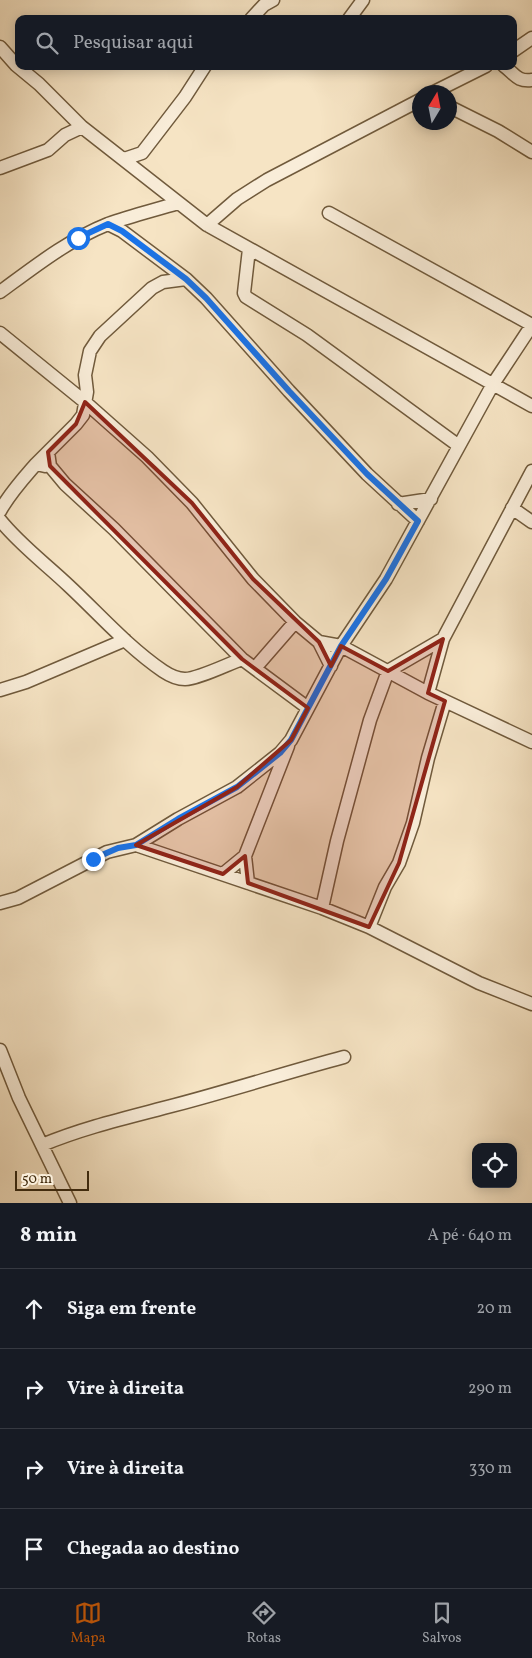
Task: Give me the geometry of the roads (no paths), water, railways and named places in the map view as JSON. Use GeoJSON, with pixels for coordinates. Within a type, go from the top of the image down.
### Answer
{"type":"FeatureCollection","features":[{"type":"Feature","properties":{"kind":"street"},"geometry":{"type":"LineString","coordinates":[[255,15],[264,5],[274,0]]}},
{"type":"Feature","properties":{"kind":"street"},"geometry":{"type":"LineString","coordinates":[[352,15],[363,0]]}},
{"type":"Feature","properties":{"kind":"street"},"geometry":{"type":"LineString","coordinates":[[517,48],[532,38]]}},
{"type":"Feature","properties":{"kind":"street"},"geometry":{"type":"LineString","coordinates":[[0,47],[15,64]]}},
{"type":"Feature","properties":{"kind":"street"},"geometry":{"type":"LineString","coordinates":[[22,70],[39,84],[82,127],[207,225],[532,406]]}},
{"type":"Feature","properties":{"kind":"street"},"geometry":{"type":"LineString","coordinates":[[124,160],[142,153],[203,70]]}},
{"type":"Feature","properties":{"kind":"street"},"geometry":{"type":"LineString","coordinates":[[448,85],[478,70]]}},
{"type":"Feature","properties":{"kind":"street"},"geometry":{"type":"LineString","coordinates":[[509,70],[520,80],[532,80]]}},
{"type":"Feature","properties":{"kind":"street"},"geometry":{"type":"LineString","coordinates":[[207,225],[237,199],[266,180],[412,104]]}},
{"type":"Feature","properties":{"kind":"street"},"geometry":{"type":"LineString","coordinates":[[457,110],[498,131],[532,152]]}},
{"type":"Feature","properties":{"kind":"street"},"geometry":{"type":"LineString","coordinates":[[0,168],[48,150],[65,135],[82,127]]}},
{"type":"Feature","properties":{"kind":"street"},"geometry":{"type":"LineString","coordinates":[[140,174],[142,153]]}},
{"type":"Feature","properties":{"kind":"street"},"geometry":{"type":"LineString","coordinates":[[0,292],[42,261],[78,238],[108,224],[122,225],[178,203]]}},
{"type":"Feature","properties":{"kind":"street"},"geometry":{"type":"LineString","coordinates":[[248,883],[245,856],[291,740],[341,646],[386,579],[493,384],[532,325],[329,213]]}},
{"type":"Feature","properties":{"kind":"street"},"geometry":{"type":"LineString","coordinates":[[122,225],[206,298],[289,391],[367,474],[418,521]]}},
{"type":"Feature","properties":{"kind":"street"},"geometry":{"type":"LineString","coordinates":[[249,249],[244,293],[246,297],[307,335],[459,446]]}},
{"type":"Feature","properties":{"kind":"street"},"geometry":{"type":"LineString","coordinates":[[0,510],[19,483],[83,415],[86,392],[84,376],[90,351],[100,336],[152,288],[168,281],[186,279]]}},
{"type":"Feature","properties":{"kind":"street"},"geometry":{"type":"LineString","coordinates":[[0,333],[69,388],[146,457],[192,504],[253,578],[295,622],[319,642],[331,666]]}},
{"type":"Feature","properties":{"kind":"street"},"geometry":{"type":"LineString","coordinates":[[69,388],[76,385],[84,376]]}},
{"type":"Feature","properties":{"kind":"street"},"geometry":{"type":"LineString","coordinates":[[48,452],[50,466],[65,484],[114,529],[242,659],[308,708]]}},
{"type":"Feature","properties":{"kind":"street"},"geometry":{"type":"LineString","coordinates":[[36,464],[50,466]]}},
{"type":"Feature","properties":{"kind":"street"},"geometry":{"type":"LineString","coordinates":[[428,693],[443,639],[532,471]]}},
{"type":"Feature","properties":{"kind":"street"},"geometry":{"type":"LineString","coordinates":[[398,504],[431,499]]}},
{"type":"Feature","properties":{"kind":"street"},"geometry":{"type":"LineString","coordinates":[[512,508],[532,522]]}},
{"type":"Feature","properties":{"kind":"street"},"geometry":{"type":"LineString","coordinates":[[0,520],[13,536],[46,564],[125,640],[172,677],[184,679],[198,676],[242,659]]}},
{"type":"Feature","properties":{"kind":"street"},"geometry":{"type":"LineString","coordinates":[[255,668],[295,622]]}},
{"type":"Feature","properties":{"kind":"street"},"geometry":{"type":"LineString","coordinates":[[322,908],[337,841],[370,720],[388,671],[443,639]]}},
{"type":"Feature","properties":{"kind":"street"},"geometry":{"type":"LineString","coordinates":[[0,690],[26,682],[125,640]]}},
{"type":"Feature","properties":{"kind":"street"},"geometry":{"type":"LineString","coordinates":[[319,642],[341,646],[428,693],[532,742]]}},
{"type":"Feature","properties":{"kind":"street"},"geometry":{"type":"LineString","coordinates":[[369,927],[385,887],[400,863],[445,701]]}},
{"type":"Feature","properties":{"kind":"street"},"geometry":{"type":"LineString","coordinates":[[0,903],[18,898],[107,852],[136,845],[178,819],[237,787],[280,753],[291,740]]}},
{"type":"Feature","properties":{"kind":"street"},"geometry":{"type":"LineString","coordinates":[[136,845],[322,908],[369,927],[479,983],[532,1004]]}},
{"type":"Feature","properties":{"kind":"street"},"geometry":{"type":"LineString","coordinates":[[223,874],[245,856]]}},
{"type":"Feature","properties":{"kind":"street"},"geometry":{"type":"LineString","coordinates":[[0,1050],[19,1098],[70,1203]]}},
{"type":"Feature","properties":{"kind":"street"},"geometry":{"type":"LineString","coordinates":[[42,1145],[58,1138],[135,1115],[344,1057]]}}]}
